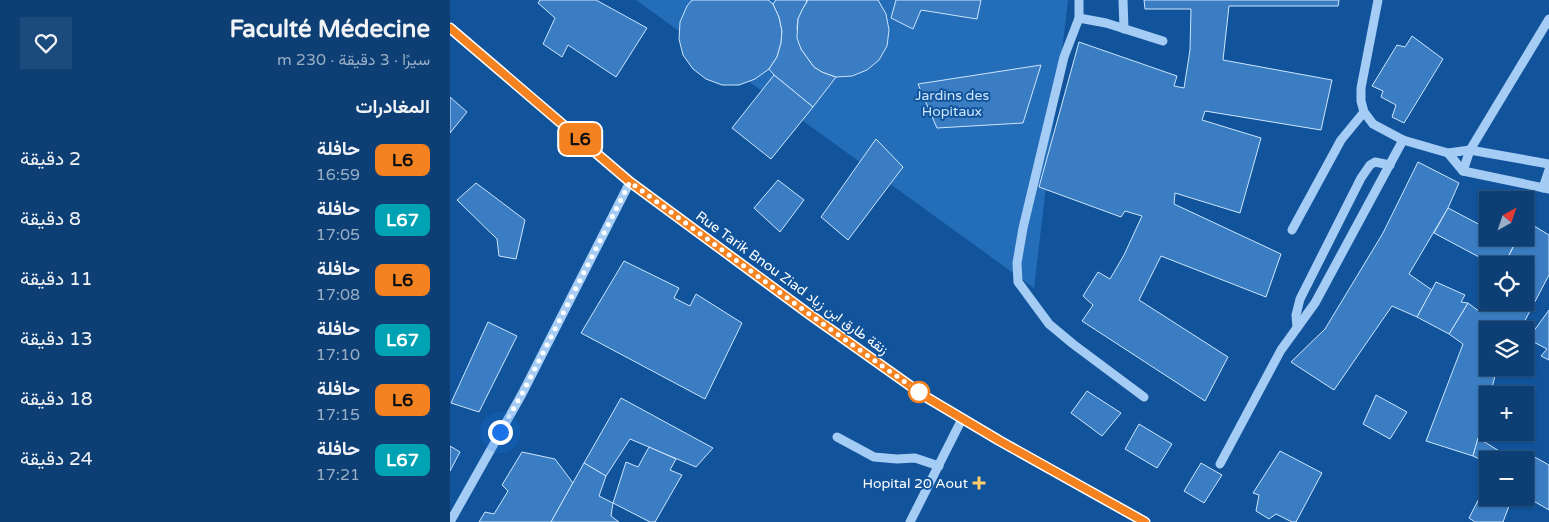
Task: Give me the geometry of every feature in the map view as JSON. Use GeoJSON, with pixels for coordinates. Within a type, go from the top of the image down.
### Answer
{"type":"FeatureCollection","features":[{"type":"Feature","properties":{"kind":"street"},"geometry":{"type":"LineString","coordinates":[[1079,0],[1079,18],[1064,57],[1031,193],[1017,263],[1018,282],[1049,324],[1144,397]]}},
{"type":"Feature","properties":{"kind":"street"},"geometry":{"type":"LineString","coordinates":[[1123,0],[1124,29]]}},
{"type":"Feature","properties":{"kind":"street"},"geometry":{"type":"LineString","coordinates":[[1378,0],[1361,88],[1361,101],[1364,112],[1373,124],[1403,140],[1448,153],[1470,150],[1549,164]]}},
{"type":"Feature","properties":{"kind":"street"},"geometry":{"type":"LineString","coordinates":[[1079,18],[1163,41]]}},
{"type":"Feature","properties":{"kind":"street"},"geometry":{"type":"LineString","coordinates":[[1463,171],[1470,150],[1549,19]]}},
{"type":"Feature","properties":{"kind":"street","name":"Rue Tarik Bnou Ziad زنقة طارق ابن زياد"},"geometry":{"type":"LineString","coordinates":[[450,28],[630,182],[809,314],[926,397],[1145,522]]}},
{"type":"Feature","properties":{"kind":"street"},"geometry":{"type":"LineString","coordinates":[[1292,230],[1342,140],[1364,112]]}},
{"type":"Feature","properties":{"kind":"street"},"geometry":{"type":"LineString","coordinates":[[1220,464],[1281,350],[1315,304],[1403,140]]}},
{"type":"Feature","properties":{"kind":"street"},"geometry":{"type":"LineString","coordinates":[[1448,153],[1463,171],[1546,188],[1549,170]]}},
{"type":"Feature","properties":{"kind":"street"},"geometry":{"type":"LineString","coordinates":[[1297,328],[1296,315],[1300,298],[1361,178],[1370,165],[1375,162],[1390,165]]}},
{"type":"Feature","properties":{"kind":"street"},"geometry":{"type":"LineString","coordinates":[[450,522],[522,394],[630,182]]}},
{"type":"Feature","properties":{"kind":"street"},"geometry":{"type":"LineString","coordinates":[[910,522],[962,419]]}},
{"type":"Feature","properties":{"kind":"street"},"geometry":{"type":"LineString","coordinates":[[837,437],[874,457],[915,458],[939,466]]}},
{"type":"Feature","properties":{"kind":"green space","name":"Jardins des Hopitaux"},"geometry":{"type":"Polygon","coordinates":[[[636,0],[1068,0],[1034,288],[636,0]]]}},
{"type":"Feature","properties":{"kind":"building"},"geometry":{"type":"Polygon","coordinates":[[[540,0],[596,0],[647,28],[616,77],[568,45],[562,57],[543,44],[555,18],[538,3],[540,0]]]}},
{"type":"Feature","properties":{"kind":"building"},"geometry":{"type":"Polygon","coordinates":[[[692,0],[768,0],[773,4],[779,17],[782,31],[777,57],[769,69],[755,79],[739,85],[722,85],[706,79],[693,69],[683,55],[679,39],[680,22],[687,6],[692,0]]]}},
{"type":"Feature","properties":{"kind":"building"},"geometry":{"type":"Polygon","coordinates":[[[776,0],[807,1],[798,19],[797,28],[801,49],[814,67],[836,77],[813,107],[769,69],[777,57],[781,43],[782,31],[779,17],[773,4],[776,0]]]}},
{"type":"Feature","properties":{"kind":"building"},"geometry":{"type":"Polygon","coordinates":[[[808,0],[878,0],[886,14],[889,30],[887,46],[879,60],[867,70],[852,76],[836,77],[814,67],[801,49],[797,38],[798,19],[808,0]]]}},
{"type":"Feature","properties":{"kind":"building"},"geometry":{"type":"Polygon","coordinates":[[[896,0],[981,0],[977,19],[921,10],[913,29],[891,18],[896,0]]]}},
{"type":"Feature","properties":{"kind":"building"},"geometry":{"type":"Polygon","coordinates":[[[1144,0],[1339,0],[1338,6],[1229,6],[1223,60],[1332,80],[1321,130],[1205,111],[1202,120],[1261,138],[1240,213],[1175,193],[1174,204],[1281,254],[1266,297],[1161,256],[1139,300],[1228,357],[1205,401],[1082,321],[1093,305],[1083,296],[1098,272],[1110,279],[1124,255],[1142,216],[1125,211],[1121,217],[1039,187],[1079,42],[1177,76],[1174,86],[1184,88],[1190,50],[1191,9],[1145,9],[1144,0]]]}},
{"type":"Feature","properties":{"kind":"building"},"geometry":{"type":"Polygon","coordinates":[[[1412,36],[1443,59],[1404,123],[1392,117],[1396,105],[1381,97],[1383,91],[1372,86],[1397,45],[1405,47],[1412,36]]]}},
{"type":"Feature","properties":{"kind":"building"},"geometry":{"type":"Polygon","coordinates":[[[1041,65],[1023,123],[937,128],[918,84],[1041,65]]]}},
{"type":"Feature","properties":{"kind":"building"},"geometry":{"type":"Polygon","coordinates":[[[774,75],[813,107],[771,159],[732,128],[774,75]]]}},
{"type":"Feature","properties":{"kind":"building"},"geometry":{"type":"Polygon","coordinates":[[[450,97],[467,112],[450,133],[450,97]]]}},
{"type":"Feature","properties":{"kind":"building"},"geometry":{"type":"Polygon","coordinates":[[[876,139],[903,167],[848,240],[821,217],[876,139]]]}},
{"type":"Feature","properties":{"kind":"building"},"geometry":{"type":"Polygon","coordinates":[[[1418,162],[1459,183],[1448,208],[1409,274],[1432,290],[1417,317],[1392,306],[1334,390],[1291,362],[1325,329],[1383,233],[1418,162]]]}},
{"type":"Feature","properties":{"kind":"building"},"geometry":{"type":"Polygon","coordinates":[[[778,180],[804,200],[780,232],[754,208],[778,180]]]}},
{"type":"Feature","properties":{"kind":"building"},"geometry":{"type":"Polygon","coordinates":[[[476,183],[525,220],[516,259],[499,256],[497,239],[457,200],[476,183]]]}},
{"type":"Feature","properties":{"kind":"building"},"geometry":{"type":"Polygon","coordinates":[[[1448,208],[1479,224],[1479,246],[1514,246],[1508,256],[1479,257],[1434,233],[1448,208]]]}},
{"type":"Feature","properties":{"kind":"building"},"geometry":{"type":"Polygon","coordinates":[[[1534,226],[1549,235],[1549,275],[1534,303],[1534,256],[1509,256],[1514,246],[1534,246],[1534,226]]]}},
{"type":"Feature","properties":{"kind":"building"},"geometry":{"type":"Polygon","coordinates":[[[624,261],[679,288],[674,298],[690,306],[696,294],[742,323],[705,399],[581,333],[624,261]]]}},
{"type":"Feature","properties":{"kind":"building"},"geometry":{"type":"Polygon","coordinates":[[[1436,282],[1465,295],[1461,302],[1468,303],[1449,334],[1417,317],[1436,282]]]}},
{"type":"Feature","properties":{"kind":"building"},"geometry":{"type":"Polygon","coordinates":[[[1468,303],[1480,312],[1530,311],[1525,321],[1479,321],[1479,376],[1495,376],[1492,386],[1479,386],[1479,435],[1473,456],[1426,441],[1463,344],[1449,334],[1468,303]]]}},
{"type":"Feature","properties":{"kind":"building"},"geometry":{"type":"Polygon","coordinates":[[[1549,310],[1549,360],[1541,356],[1547,349],[1534,342],[1534,331],[1549,310]]]}},
{"type":"Feature","properties":{"kind":"building"},"geometry":{"type":"Polygon","coordinates":[[[488,322],[517,336],[479,412],[451,403],[488,322]]]}},
{"type":"Feature","properties":{"kind":"building"},"geometry":{"type":"Polygon","coordinates":[[[1087,391],[1121,413],[1102,436],[1071,413],[1087,391]]]}},
{"type":"Feature","properties":{"kind":"building"},"geometry":{"type":"Polygon","coordinates":[[[1376,395],[1407,412],[1390,439],[1363,424],[1376,395]]]}},
{"type":"Feature","properties":{"kind":"building"},"geometry":{"type":"Polygon","coordinates":[[[621,398],[713,448],[696,467],[630,439],[606,476],[584,463],[621,398]]]}},
{"type":"Feature","properties":{"kind":"building"},"geometry":{"type":"Polygon","coordinates":[[[1139,424],[1172,444],[1157,468],[1125,449],[1139,424]]]}},
{"type":"Feature","properties":{"kind":"building"},"geometry":{"type":"Polygon","coordinates":[[[1478,438],[1479,441],[1483,441],[1499,451],[1479,451],[1479,459],[1473,456],[1478,438]]]}},
{"type":"Feature","properties":{"kind":"building"},"geometry":{"type":"Polygon","coordinates":[[[450,446],[460,452],[450,471],[450,446]]]}},
{"type":"Feature","properties":{"kind":"building"},"geometry":{"type":"Polygon","coordinates":[[[649,447],[676,459],[670,470],[682,475],[655,522],[650,522],[613,503],[626,462],[638,467],[649,447]]]}},
{"type":"Feature","properties":{"kind":"building"},"geometry":{"type":"Polygon","coordinates":[[[1280,451],[1322,473],[1296,522],[1276,514],[1269,519],[1256,511],[1259,495],[1253,493],[1280,451]]]}},
{"type":"Feature","properties":{"kind":"building"},"geometry":{"type":"Polygon","coordinates":[[[522,452],[555,459],[573,483],[551,522],[479,522],[485,512],[494,514],[508,491],[502,485],[522,452]]]}},
{"type":"Feature","properties":{"kind":"building"},"geometry":{"type":"Polygon","coordinates":[[[1534,457],[1549,465],[1549,510],[1534,501],[1534,457]]]}},
{"type":"Feature","properties":{"kind":"building"},"geometry":{"type":"Polygon","coordinates":[[[584,463],[606,476],[599,496],[613,503],[611,516],[619,522],[551,522],[584,463]]]}},
{"type":"Feature","properties":{"kind":"building"},"geometry":{"type":"Polygon","coordinates":[[[1201,463],[1222,475],[1204,503],[1184,491],[1201,463]]]}},
{"type":"Feature","properties":{"kind":"building"},"geometry":{"type":"Polygon","coordinates":[[[1479,499],[1479,506],[1509,506],[1503,522],[1475,522],[1469,518],[1479,499]]]}},
{"type":"Feature","properties":{"kind":"bus line","name":"L6"},"geometry":{"type":"LineString","coordinates":[[450,28],[630,182],[809,314],[926,397],[1000,441],[1145,522]]}},
{"type":"Feature","properties":{"kind":"place","name":"Hopital 20 Aout"},"geometry":{"type":"Point","coordinates":[979,483]}},
{"type":"Feature","properties":{"kind":"route"},"geometry":{"type":"LineString","coordinates":[[500,432],[522,394],[630,182],[809,314],[926,397],[919,392]]}}]}
